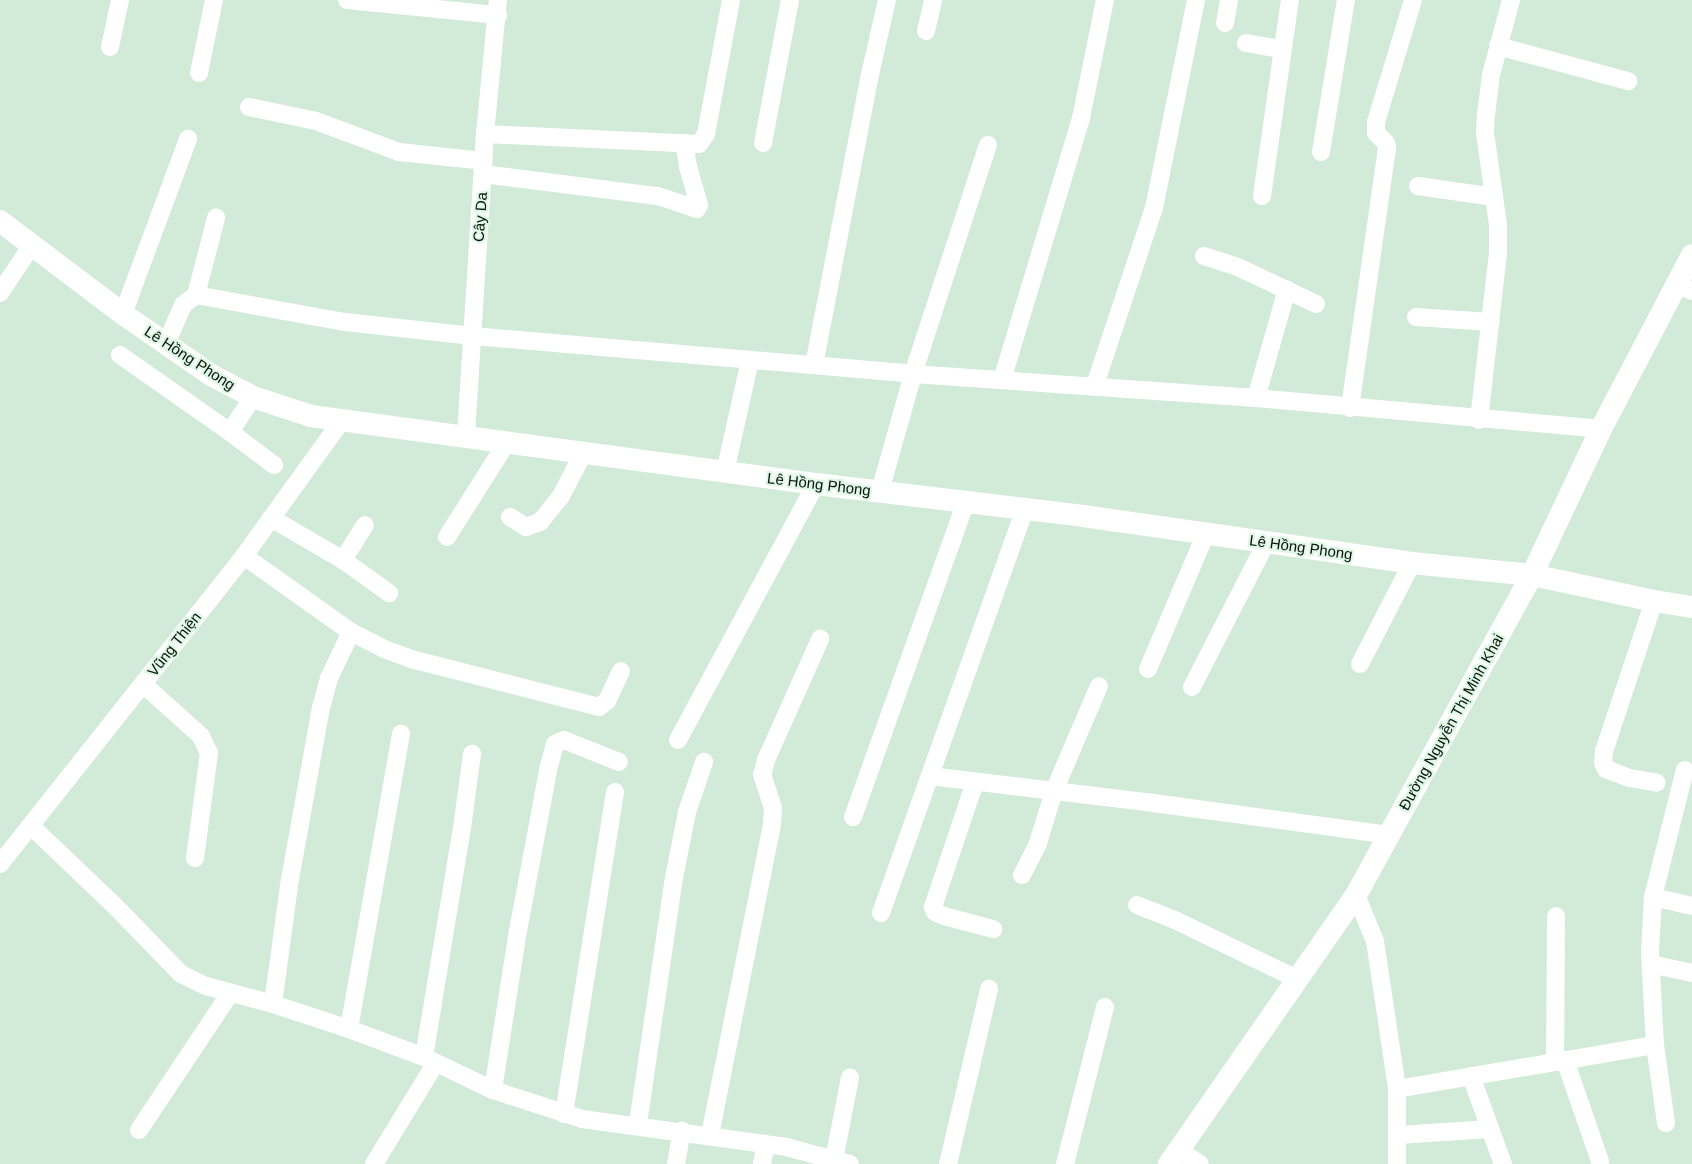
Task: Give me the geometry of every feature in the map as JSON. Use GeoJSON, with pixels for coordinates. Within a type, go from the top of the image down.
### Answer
{"type":"FeatureCollection","features":[{"type":"Feature","properties":{"kind":"main road","name":"Lê Hồng Phong"},"geometry":{"type":"LineString","coordinates":[[0,221],[123,314],[211,375],[253,397],[311,416],[466,435],[816,484],[1024,508],[1412,563],[1532,575],[1692,607]]}},
{"type":"Feature","properties":{"kind":"main road","name":"Đường Nguyễn Thị Minh Khai"},"geometry":{"type":"LineString","coordinates":[[1174,1157],[1356,895],[1532,575],[1601,429],[1685,288],[1692,255]]}},
{"type":"Feature","properties":{"kind":"street"},"geometry":{"type":"LineString","coordinates":[[110,47],[120,0]]}},
{"type":"Feature","properties":{"kind":"street"},"geometry":{"type":"LineString","coordinates":[[199,74],[214,0]]}},
{"type":"Feature","properties":{"kind":"street"},"geometry":{"type":"LineString","coordinates":[[347,0],[498,7]]}},
{"type":"Feature","properties":{"kind":"street"},"geometry":{"type":"LineString","coordinates":[[485,134],[699,144],[705,134],[731,0]]}},
{"type":"Feature","properties":{"kind":"street"},"geometry":{"type":"LineString","coordinates":[[764,143],[790,0]]}},
{"type":"Feature","properties":{"kind":"street"},"geometry":{"type":"LineString","coordinates":[[814,365],[869,79],[887,0]]}},
{"type":"Feature","properties":{"kind":"street"},"geometry":{"type":"LineString","coordinates":[[926,31],[933,0]]}},
{"type":"Feature","properties":{"kind":"street"},"geometry":{"type":"LineString","coordinates":[[1002,380],[1082,118],[1105,0]]}},
{"type":"Feature","properties":{"kind":"street"},"geometry":{"type":"LineString","coordinates":[[1095,385],[1154,208],[1196,0]]}},
{"type":"Feature","properties":{"kind":"street"},"geometry":{"type":"LineString","coordinates":[[1225,23],[1229,0]]}},
{"type":"Feature","properties":{"kind":"street"},"geometry":{"type":"LineString","coordinates":[[1262,195],[1281,49],[1290,0]]}},
{"type":"Feature","properties":{"kind":"street"},"geometry":{"type":"LineString","coordinates":[[1321,152],[1346,0]]}},
{"type":"Feature","properties":{"kind":"street"},"geometry":{"type":"LineString","coordinates":[[1350,408],[1387,147],[1376,134],[1376,122],[1413,0]]}},
{"type":"Feature","properties":{"kind":"street"},"geometry":{"type":"LineString","coordinates":[[1479,420],[1498,254],[1494,197],[1485,132],[1491,75],[1511,0]]}},
{"type":"Feature","properties":{"kind":"street","name":"Cây Da"},"geometry":{"type":"LineString","coordinates":[[466,435],[485,134],[498,7]]}},
{"type":"Feature","properties":{"kind":"street"},"geometry":{"type":"LineString","coordinates":[[1246,43],[1281,49]]}},
{"type":"Feature","properties":{"kind":"street"},"geometry":{"type":"LineString","coordinates":[[1498,46],[1628,81]]}},
{"type":"Feature","properties":{"kind":"street"},"geometry":{"type":"LineString","coordinates":[[249,107],[316,121],[399,152],[658,196],[696,210],[699,205],[688,168],[684,143]]}},
{"type":"Feature","properties":{"kind":"street"},"geometry":{"type":"LineString","coordinates":[[123,314],[188,139]]}},
{"type":"Feature","properties":{"kind":"street"},"geometry":{"type":"LineString","coordinates":[[880,491],[913,374],[988,146]]}},
{"type":"Feature","properties":{"kind":"street"},"geometry":{"type":"LineString","coordinates":[[1418,186],[1494,197]]}},
{"type":"Feature","properties":{"kind":"street"},"geometry":{"type":"LineString","coordinates":[[166,344],[183,305],[196,295],[216,219]]}},
{"type":"Feature","properties":{"kind":"street"},"geometry":{"type":"LineString","coordinates":[[0,294],[32,246]]}},
{"type":"Feature","properties":{"kind":"street"},"geometry":{"type":"LineString","coordinates":[[1204,256],[1240,268],[1316,304]]}},
{"type":"Feature","properties":{"kind":"street"},"geometry":{"type":"LineString","coordinates":[[1256,398],[1287,289]]}},
{"type":"Feature","properties":{"kind":"street"},"geometry":{"type":"LineString","coordinates":[[196,295],[345,322],[472,336],[913,374],[1256,398],[1479,420],[1601,429]]}},
{"type":"Feature","properties":{"kind":"street"},"geometry":{"type":"LineString","coordinates":[[1416,317],[1491,322]]}},
{"type":"Feature","properties":{"kind":"street"},"geometry":{"type":"LineString","coordinates":[[120,355],[274,465]]}},
{"type":"Feature","properties":{"kind":"street"},"geometry":{"type":"LineString","coordinates":[[725,472],[750,360]]}},
{"type":"Feature","properties":{"kind":"street"},"geometry":{"type":"LineString","coordinates":[[230,432],[253,397]]}},
{"type":"Feature","properties":{"kind":"street","name":"Vũng Thiện"},"geometry":{"type":"LineString","coordinates":[[0,864],[244,556],[342,420]]}},
{"type":"Feature","properties":{"kind":"street"},"geometry":{"type":"LineString","coordinates":[[447,537],[507,442]]}},
{"type":"Feature","properties":{"kind":"street"},"geometry":{"type":"LineString","coordinates":[[510,517],[526,527],[540,522],[561,496],[584,452]]}},
{"type":"Feature","properties":{"kind":"street"},"geometry":{"type":"LineString","coordinates":[[678,740],[816,484]]}},
{"type":"Feature","properties":{"kind":"street"},"geometry":{"type":"LineString","coordinates":[[853,817],[966,501]]}},
{"type":"Feature","properties":{"kind":"street"},"geometry":{"type":"LineString","coordinates":[[882,913],[1024,508]]}},
{"type":"Feature","properties":{"kind":"street"},"geometry":{"type":"LineString","coordinates":[[271,518],[343,560],[389,593]]}},
{"type":"Feature","properties":{"kind":"street"},"geometry":{"type":"LineString","coordinates":[[343,560],[365,525]]}},
{"type":"Feature","properties":{"kind":"street"},"geometry":{"type":"LineString","coordinates":[[1148,669],[1206,533]]}},
{"type":"Feature","properties":{"kind":"street"},"geometry":{"type":"LineString","coordinates":[[1192,687],[1267,541]]}},
{"type":"Feature","properties":{"kind":"street"},"geometry":{"type":"LineString","coordinates":[[244,556],[351,632],[384,649],[416,660],[599,707],[607,700],[621,671]]}},
{"type":"Feature","properties":{"kind":"street"},"geometry":{"type":"LineString","coordinates":[[1360,664],[1412,563]]}},
{"type":"Feature","properties":{"kind":"street"},"geometry":{"type":"LineString","coordinates":[[1654,601],[1604,751],[1603,763],[1606,769],[1630,778],[1657,783]]}},
{"type":"Feature","properties":{"kind":"street"},"geometry":{"type":"LineString","coordinates":[[273,1004],[289,885],[321,708],[329,678],[351,632]]}},
{"type":"Feature","properties":{"kind":"street"},"geometry":{"type":"LineString","coordinates":[[710,1135],[772,824],[773,808],[764,785],[764,768],[820,639]]}},
{"type":"Feature","properties":{"kind":"street"},"geometry":{"type":"LineString","coordinates":[[143,684],[201,736],[209,753],[195,858]]}},
{"type":"Feature","properties":{"kind":"street"},"geometry":{"type":"LineString","coordinates":[[1022,875],[1047,820],[1054,791],[1099,687]]}},
{"type":"Feature","properties":{"kind":"street"},"geometry":{"type":"LineString","coordinates":[[349,1029],[401,734]]}},
{"type":"Feature","properties":{"kind":"street"},"geometry":{"type":"LineString","coordinates":[[493,1090],[518,931],[548,770],[555,744],[564,740],[619,762]]}},
{"type":"Feature","properties":{"kind":"street"},"geometry":{"type":"LineString","coordinates":[[374,1164],[430,1061],[472,754]]}},
{"type":"Feature","properties":{"kind":"street"},"geometry":{"type":"LineString","coordinates":[[638,1124],[672,883],[687,812],[704,762]]}},
{"type":"Feature","properties":{"kind":"street"},"geometry":{"type":"LineString","coordinates":[[1666,1123],[1655,1045],[1651,964],[1653,897],[1685,770]]}},
{"type":"Feature","properties":{"kind":"street"},"geometry":{"type":"LineString","coordinates":[[930,776],[1389,835]]}},
{"type":"Feature","properties":{"kind":"street"},"geometry":{"type":"LineString","coordinates":[[975,782],[933,907],[935,912],[993,929]]}},
{"type":"Feature","properties":{"kind":"street"},"geometry":{"type":"LineString","coordinates":[[564,1114],[615,792]]}},
{"type":"Feature","properties":{"kind":"street"},"geometry":{"type":"LineString","coordinates":[[30,826],[116,907],[181,974],[230,995],[273,1004],[349,1029],[430,1061],[493,1090],[564,1114],[596,1121],[638,1124],[786,1146],[842,1162],[850,1078]]}},
{"type":"Feature","properties":{"kind":"street"},"geometry":{"type":"LineString","coordinates":[[1356,895],[1375,941],[1397,1089],[1399,1135],[1397,1164]]}},
{"type":"Feature","properties":{"kind":"street"},"geometry":{"type":"LineString","coordinates":[[1653,897],[1692,906]]}},
{"type":"Feature","properties":{"kind":"street"},"geometry":{"type":"LineString","coordinates":[[1137,905],[1175,920],[1297,979]]}},
{"type":"Feature","properties":{"kind":"street"},"geometry":{"type":"LineString","coordinates":[[1556,916],[1560,1061],[1600,1161]]}},
{"type":"Feature","properties":{"kind":"street"},"geometry":{"type":"LineString","coordinates":[[1651,964],[1692,973]]}},
{"type":"Feature","properties":{"kind":"street"},"geometry":{"type":"LineString","coordinates":[[948,1164],[989,989]]}},
{"type":"Feature","properties":{"kind":"street"},"geometry":{"type":"LineString","coordinates":[[139,1130],[230,995]]}},
{"type":"Feature","properties":{"kind":"street"},"geometry":{"type":"LineString","coordinates":[[1065,1164],[1105,1007]]}},
{"type":"Feature","properties":{"kind":"street"},"geometry":{"type":"LineString","coordinates":[[1397,1089],[1655,1045]]}},
{"type":"Feature","properties":{"kind":"street"},"geometry":{"type":"LineString","coordinates":[[1471,1076],[1503,1164]]}},
{"type":"Feature","properties":{"kind":"street"},"geometry":{"type":"LineString","coordinates":[[1399,1135],[1490,1129]]}},
{"type":"Feature","properties":{"kind":"street"},"geometry":{"type":"LineString","coordinates":[[676,1164],[682,1131]]}},
{"type":"Feature","properties":{"kind":"street"},"geometry":{"type":"LineString","coordinates":[[762,1164],[766,1144]]}},
{"type":"Feature","properties":{"kind":"street"},"geometry":{"type":"LineString","coordinates":[[1174,1157],[1200,1164]]}}]}
